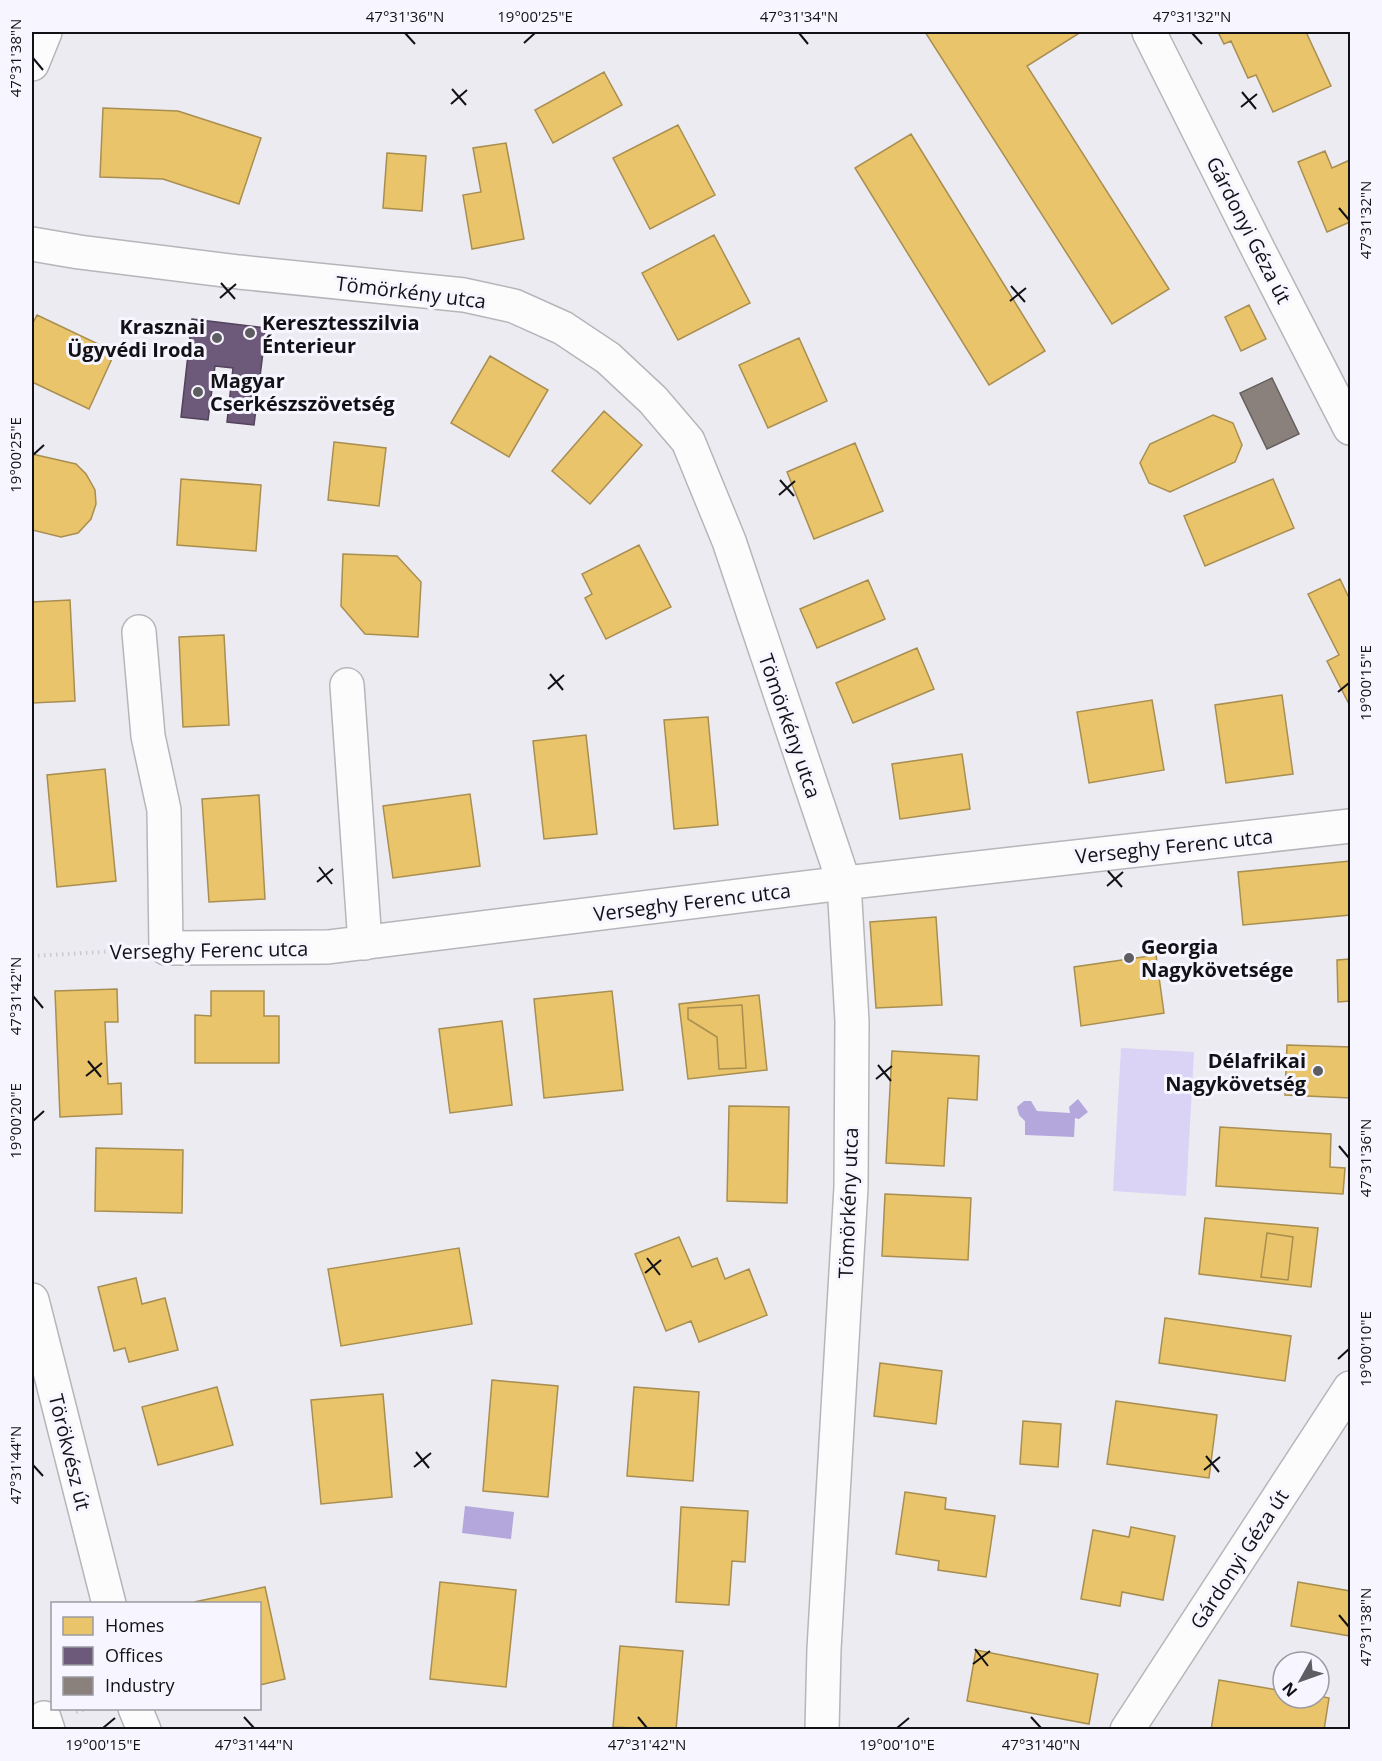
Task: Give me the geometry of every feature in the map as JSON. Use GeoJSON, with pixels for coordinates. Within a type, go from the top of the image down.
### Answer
{"type":"FeatureCollection","features":[{"type":"Feature","properties":{"kind":"street"},"geometry":{"type":"LineString","coordinates":[[32,64],[45,32]]}},
{"type":"Feature","properties":{"kind":"street","name":"Gárdonyi Géza út"},"geometry":{"type":"LineString","coordinates":[[1149,32],[1350,428]]}},
{"type":"Feature","properties":{"kind":"street","name":"Tömörkény utca"},"geometry":{"type":"LineString","coordinates":[[32,244],[228,271],[464,295],[514,306],[563,328],[608,358],[653,400],[688,441],[729,541],[844,882],[852,1021],[851,1187],[824,1649],[822,1730]]}},
{"type":"Feature","properties":{"kind":"street"},"geometry":{"type":"LineString","coordinates":[[139,632],[148,736],[164,810],[166,948]]}},
{"type":"Feature","properties":{"kind":"street"},"geometry":{"type":"LineString","coordinates":[[346,685],[365,943]]}},
{"type":"Feature","properties":{"kind":"street","name":"Verseghy Ferenc utca"},"geometry":{"type":"LineString","coordinates":[[166,948],[328,947],[844,882],[1350,826]]}},
{"type":"Feature","properties":{"kind":"street","name":"Törökvész út"},"geometry":{"type":"LineString","coordinates":[[32,1300],[108,1602]]}},
{"type":"Feature","properties":{"kind":"street","name":"Gárdonyi Géza út"},"geometry":{"type":"LineString","coordinates":[[1127,1730],[1350,1388]]}},
{"type":"Feature","properties":{"kind":"street"},"geometry":{"type":"LineString","coordinates":[[133,1730],[134,1710]]}},
{"type":"Feature","properties":{"kind":"street"},"geometry":{"type":"LineString","coordinates":[[135,1710],[144,1730]]}},
{"type":"Feature","properties":{"kind":"path","name":"Verseghy Ferenc utca"},"geometry":{"type":"LineString","coordinates":[[32,956],[166,948]]}},
{"type":"Feature","properties":{"kind":"shaded area"},"geometry":{"type":"Polygon","coordinates":[[[1121,1048],[1194,1052],[1186,1196],[1113,1191],[1121,1048]]]}},
{"type":"Feature","properties":{"kind":"shaded area"},"geometry":{"type":"Polygon","coordinates":[[[1078,1099],[1088,1112],[1079,1119],[1075,1118],[1074,1137],[1025,1135],[1025,1121],[1019,1115],[1017,1107],[1024,1101],[1031,1101],[1037,1111],[1070,1113],[1069,1107],[1078,1099]]]}},
{"type":"Feature","properties":{"kind":"shaded area"},"geometry":{"type":"Polygon","coordinates":[[[465,1506],[514,1512],[511,1539],[462,1533],[465,1506]]]}},
{"type":"Feature","properties":{"kind":"building: Homes"},"geometry":{"type":"Polygon","coordinates":[[[925,32],[1081,32],[1027,66],[1169,289],[1112,324],[925,32]]]}},
{"type":"Feature","properties":{"kind":"building: Homes"},"geometry":{"type":"Polygon","coordinates":[[[1218,32],[1306,32],[1331,86],[1273,112],[1256,75],[1248,78],[1231,41],[1224,44],[1218,32]]]}},
{"type":"Feature","properties":{"kind":"building: Homes"},"geometry":{"type":"Polygon","coordinates":[[[604,72],[622,105],[553,143],[535,110],[604,72]]]}},
{"type":"Feature","properties":{"kind":"building: Homes"},"geometry":{"type":"Polygon","coordinates":[[[103,108],[178,111],[261,138],[239,204],[163,179],[100,177],[103,108]]]}},
{"type":"Feature","properties":{"kind":"building: Homes"},"geometry":{"type":"Polygon","coordinates":[[[678,125],[715,195],[650,229],[613,158],[678,125]]]}},
{"type":"Feature","properties":{"kind":"building: Homes"},"geometry":{"type":"Polygon","coordinates":[[[911,134],[1045,351],[989,385],[855,168],[911,134]]]}},
{"type":"Feature","properties":{"kind":"building: Homes"},"geometry":{"type":"Polygon","coordinates":[[[506,143],[524,239],[472,249],[463,195],[481,192],[473,148],[506,143]]]}},
{"type":"Feature","properties":{"kind":"building: Homes"},"geometry":{"type":"Polygon","coordinates":[[[1325,151],[1332,168],[1350,160],[1350,222],[1327,232],[1298,162],[1325,151]]]}},
{"type":"Feature","properties":{"kind":"building: Homes"},"geometry":{"type":"Polygon","coordinates":[[[387,153],[426,156],[422,211],[383,208],[387,153]]]}},
{"type":"Feature","properties":{"kind":"building: Homes"},"geometry":{"type":"Polygon","coordinates":[[[714,235],[750,303],[678,340],[642,273],[714,235]]]}},
{"type":"Feature","properties":{"kind":"building: Homes"},"geometry":{"type":"Polygon","coordinates":[[[1249,305],[1266,339],[1241,351],[1225,317],[1249,305]]]}},
{"type":"Feature","properties":{"kind":"building: Homes"},"geometry":{"type":"Polygon","coordinates":[[[37,315],[115,352],[89,409],[32,382],[32,325],[37,315]]]}},
{"type":"Feature","properties":{"kind":"building: Homes"},"geometry":{"type":"Polygon","coordinates":[[[799,338],[827,401],[768,428],[739,365],[799,338]]]}},
{"type":"Feature","properties":{"kind":"building: Homes"},"geometry":{"type":"Polygon","coordinates":[[[490,356],[548,390],[509,457],[451,423],[490,356]]]}},
{"type":"Feature","properties":{"kind":"building: Homes"},"geometry":{"type":"Polygon","coordinates":[[[604,411],[642,445],[590,504],[552,471],[604,411]]]}},
{"type":"Feature","properties":{"kind":"building: Homes"},"geometry":{"type":"Polygon","coordinates":[[[1213,415],[1233,423],[1242,445],[1235,462],[1170,492],[1149,483],[1140,463],[1150,444],[1213,415]]]}},
{"type":"Feature","properties":{"kind":"building: Homes"},"geometry":{"type":"Polygon","coordinates":[[[334,442],[386,448],[379,506],[328,500],[334,442]]]}},
{"type":"Feature","properties":{"kind":"building: Homes"},"geometry":{"type":"Polygon","coordinates":[[[855,443],[883,511],[814,539],[787,472],[855,443]]]}},
{"type":"Feature","properties":{"kind":"building: Homes"},"geometry":{"type":"Polygon","coordinates":[[[32,454],[76,464],[86,474],[95,490],[96,504],[91,519],[78,533],[61,537],[32,530],[32,454]]]}},
{"type":"Feature","properties":{"kind":"building: Homes"},"geometry":{"type":"Polygon","coordinates":[[[181,479],[261,485],[256,551],[177,545],[181,479]]]}},
{"type":"Feature","properties":{"kind":"building: Homes"},"geometry":{"type":"Polygon","coordinates":[[[1273,479],[1294,528],[1205,566],[1184,516],[1273,479]]]}},
{"type":"Feature","properties":{"kind":"building: Homes"},"geometry":{"type":"Polygon","coordinates":[[[639,545],[671,607],[606,639],[585,598],[592,594],[582,574],[639,545]]]}},
{"type":"Feature","properties":{"kind":"building: Homes"},"geometry":{"type":"Polygon","coordinates":[[[343,554],[397,556],[421,582],[418,637],[365,634],[341,606],[343,554]]]}},
{"type":"Feature","properties":{"kind":"building: Homes"},"geometry":{"type":"Polygon","coordinates":[[[1340,579],[1350,600],[1350,706],[1327,661],[1339,655],[1308,594],[1340,579]]]}},
{"type":"Feature","properties":{"kind":"building: Homes"},"geometry":{"type":"Polygon","coordinates":[[[868,580],[885,619],[817,648],[800,609],[868,580]]]}},
{"type":"Feature","properties":{"kind":"building: Homes"},"geometry":{"type":"Polygon","coordinates":[[[70,600],[75,701],[32,703],[32,602],[70,600]]]}},
{"type":"Feature","properties":{"kind":"building: Homes"},"geometry":{"type":"Polygon","coordinates":[[[224,635],[229,725],[183,727],[179,637],[224,635]]]}},
{"type":"Feature","properties":{"kind":"building: Homes"},"geometry":{"type":"Polygon","coordinates":[[[917,648],[934,689],[853,723],[836,683],[917,648]]]}},
{"type":"Feature","properties":{"kind":"building: Homes"},"geometry":{"type":"Polygon","coordinates":[[[1282,695],[1293,774],[1226,783],[1215,705],[1282,695]]]}},
{"type":"Feature","properties":{"kind":"building: Homes"},"geometry":{"type":"Polygon","coordinates":[[[1152,700],[1164,770],[1089,783],[1077,712],[1152,700]]]}},
{"type":"Feature","properties":{"kind":"building: Homes"},"geometry":{"type":"Polygon","coordinates":[[[708,717],[718,825],[674,829],[664,720],[708,717]]]}},
{"type":"Feature","properties":{"kind":"building: Homes"},"geometry":{"type":"Polygon","coordinates":[[[586,735],[597,834],[544,839],[533,741],[586,735]]]}},
{"type":"Feature","properties":{"kind":"building: Homes"},"geometry":{"type":"Polygon","coordinates":[[[962,754],[970,809],[900,819],[892,764],[962,754]]]}},
{"type":"Feature","properties":{"kind":"building: Homes"},"geometry":{"type":"Polygon","coordinates":[[[105,769],[116,881],[57,887],[47,775],[105,769]]]}},
{"type":"Feature","properties":{"kind":"building: Homes"},"geometry":{"type":"Polygon","coordinates":[[[470,794],[480,866],[393,878],[383,806],[470,794]]]}},
{"type":"Feature","properties":{"kind":"building: Homes"},"geometry":{"type":"Polygon","coordinates":[[[259,795],[265,899],[209,902],[202,799],[259,795]]]}},
{"type":"Feature","properties":{"kind":"building: Homes"},"geometry":{"type":"Polygon","coordinates":[[[1350,861],[1350,915],[1243,925],[1238,872],[1350,861]]]}},
{"type":"Feature","properties":{"kind":"building: Homes"},"geometry":{"type":"Polygon","coordinates":[[[936,917],[942,1005],[876,1008],[870,922],[936,917]]]}},
{"type":"Feature","properties":{"kind":"building: Homes"},"geometry":{"type":"Polygon","coordinates":[[[1156,955],[1164,1013],[1081,1026],[1074,967],[1156,955]]]}},
{"type":"Feature","properties":{"kind":"building: Homes"},"geometry":{"type":"Polygon","coordinates":[[[1350,959],[1350,1001],[1338,1002],[1337,960],[1350,959]]]}},
{"type":"Feature","properties":{"kind":"building: Homes"},"geometry":{"type":"Polygon","coordinates":[[[117,989],[118,1022],[105,1022],[108,1084],[121,1083],[122,1114],[60,1117],[55,991],[117,989]]]}},
{"type":"Feature","properties":{"kind":"building: Homes"},"geometry":{"type":"Polygon","coordinates":[[[211,991],[264,991],[264,1016],[279,1016],[279,1063],[195,1063],[195,1015],[211,1016],[211,991]]]}},
{"type":"Feature","properties":{"kind":"building: Homes"},"geometry":{"type":"Polygon","coordinates":[[[612,991],[623,1090],[544,1098],[534,999],[612,991]]]}},
{"type":"Feature","properties":{"kind":"building: Homes"},"geometry":{"type":"Polygon","coordinates":[[[759,995],[767,1070],[688,1079],[679,1004],[759,995]]]}},
{"type":"Feature","properties":{"kind":"building: Homes"},"geometry":{"type":"Polygon","coordinates":[[[742,1005],[746,1068],[719,1069],[717,1037],[688,1019],[688,1008],[742,1005]]]}},
{"type":"Feature","properties":{"kind":"building: Homes"},"geometry":{"type":"Polygon","coordinates":[[[502,1021],[512,1105],[450,1113],[439,1029],[502,1021]]]}},
{"type":"Feature","properties":{"kind":"building: Homes","name":"Délafrikai Nagykövetség"},"geometry":{"type":"Polygon","coordinates":[[[1287,1045],[1350,1047],[1350,1098],[1285,1095],[1287,1045]]]}},
{"type":"Feature","properties":{"kind":"building: Homes"},"geometry":{"type":"Polygon","coordinates":[[[892,1051],[979,1056],[977,1100],[948,1098],[944,1166],[886,1163],[892,1051]]]}},
{"type":"Feature","properties":{"kind":"building: Homes"},"geometry":{"type":"Polygon","coordinates":[[[729,1106],[789,1107],[787,1203],[727,1201],[729,1106]]]}},
{"type":"Feature","properties":{"kind":"building: Homes"},"geometry":{"type":"Polygon","coordinates":[[[1220,1127],[1331,1134],[1330,1167],[1345,1168],[1343,1194],[1216,1186],[1220,1127]]]}},
{"type":"Feature","properties":{"kind":"building: Homes"},"geometry":{"type":"Polygon","coordinates":[[[96,1148],[183,1150],[182,1213],[95,1211],[96,1148]]]}},
{"type":"Feature","properties":{"kind":"building: Homes"},"geometry":{"type":"Polygon","coordinates":[[[885,1194],[971,1198],[968,1260],[882,1256],[885,1194]]]}},
{"type":"Feature","properties":{"kind":"building: Homes"},"geometry":{"type":"Polygon","coordinates":[[[1205,1218],[1318,1228],[1311,1287],[1199,1274],[1205,1218]]]}},
{"type":"Feature","properties":{"kind":"building: Homes"},"geometry":{"type":"Polygon","coordinates":[[[1267,1233],[1293,1237],[1288,1280],[1261,1277],[1267,1233]]]}},
{"type":"Feature","properties":{"kind":"building: Homes"},"geometry":{"type":"Polygon","coordinates":[[[679,1237],[692,1267],[717,1258],[725,1279],[749,1269],[767,1315],[699,1342],[691,1321],[666,1331],[635,1254],[679,1237]]]}},
{"type":"Feature","properties":{"kind":"building: Homes"},"geometry":{"type":"Polygon","coordinates":[[[459,1248],[472,1324],[341,1346],[328,1269],[459,1248]]]}},
{"type":"Feature","properties":{"kind":"building: Homes"},"geometry":{"type":"Polygon","coordinates":[[[136,1278],[142,1304],[165,1298],[178,1350],[129,1362],[125,1348],[114,1351],[98,1287],[136,1278]]]}},
{"type":"Feature","properties":{"kind":"building: Homes"},"geometry":{"type":"Polygon","coordinates":[[[1165,1318],[1291,1336],[1285,1381],[1159,1363],[1165,1318]]]}},
{"type":"Feature","properties":{"kind":"building: Homes"},"geometry":{"type":"Polygon","coordinates":[[[880,1363],[942,1371],[936,1424],[874,1416],[880,1363]]]}},
{"type":"Feature","properties":{"kind":"building: Homes"},"geometry":{"type":"Polygon","coordinates":[[[492,1380],[558,1386],[548,1497],[483,1491],[492,1380]]]}},
{"type":"Feature","properties":{"kind":"building: Homes"},"geometry":{"type":"Polygon","coordinates":[[[217,1387],[233,1445],[158,1465],[142,1407],[217,1387]]]}},
{"type":"Feature","properties":{"kind":"building: Homes"},"geometry":{"type":"Polygon","coordinates":[[[634,1387],[699,1392],[693,1481],[627,1476],[634,1387]]]}},
{"type":"Feature","properties":{"kind":"building: Homes"},"geometry":{"type":"Polygon","coordinates":[[[383,1394],[392,1497],[321,1504],[311,1400],[383,1394]]]}},
{"type":"Feature","properties":{"kind":"building: Homes"},"geometry":{"type":"Polygon","coordinates":[[[1116,1401],[1217,1415],[1209,1478],[1107,1464],[1116,1401]]]}},
{"type":"Feature","properties":{"kind":"building: Homes"},"geometry":{"type":"Polygon","coordinates":[[[1023,1421],[1061,1424],[1058,1467],[1020,1464],[1023,1421]]]}},
{"type":"Feature","properties":{"kind":"building: Homes"},"geometry":{"type":"Polygon","coordinates":[[[905,1492],[946,1498],[945,1509],[995,1516],[986,1577],[938,1570],[939,1561],[896,1554],[905,1492]]]}},
{"type":"Feature","properties":{"kind":"building: Homes"},"geometry":{"type":"Polygon","coordinates":[[[681,1507],[748,1511],[745,1562],[732,1561],[729,1605],[676,1602],[681,1507]]]}},
{"type":"Feature","properties":{"kind":"building: Homes"},"geometry":{"type":"Polygon","coordinates":[[[1131,1527],[1175,1536],[1163,1600],[1122,1592],[1120,1606],[1081,1599],[1093,1530],[1129,1537],[1131,1527]]]}},
{"type":"Feature","properties":{"kind":"building: Homes"},"geometry":{"type":"Polygon","coordinates":[[[440,1582],[516,1590],[506,1687],[430,1679],[440,1582]]]}},
{"type":"Feature","properties":{"kind":"building: Homes"},"geometry":{"type":"Polygon","coordinates":[[[1298,1582],[1350,1591],[1350,1636],[1291,1626],[1298,1582]]]}},
{"type":"Feature","properties":{"kind":"building: Homes"},"geometry":{"type":"Polygon","coordinates":[[[265,1587],[285,1679],[261,1685],[261,1602],[194,1602],[265,1587]]]}},
{"type":"Feature","properties":{"kind":"building: Homes"},"geometry":{"type":"Polygon","coordinates":[[[620,1646],[683,1651],[676,1730],[613,1727],[620,1646]]]}},
{"type":"Feature","properties":{"kind":"building: Homes"},"geometry":{"type":"Polygon","coordinates":[[[976,1650],[1098,1674],[1089,1724],[967,1701],[976,1650]]]}},
{"type":"Feature","properties":{"kind":"building: Homes"},"geometry":{"type":"Polygon","coordinates":[[[1219,1680],[1271,1689],[1271,1710],[1327,1710],[1324,1730],[1211,1730],[1219,1680]]]}},
{"type":"Feature","properties":{"kind":"building: Offices","name":"Magyar Cserkészszövetség"},"geometry":{"type":"Polygon","coordinates":[[[192,319],[266,328],[254,425],[227,422],[233,368],[215,366],[208,420],[181,417],[192,319]]]}},
{"type":"Feature","properties":{"kind":"building: Industry"},"geometry":{"type":"Polygon","coordinates":[[[1272,378],[1299,434],[1267,449],[1240,393],[1272,378]]]}},
{"type":"Feature","properties":{"kind":"place","name":"Keresztesszilvia Énterieur"},"geometry":{"type":"Point","coordinates":[250,333]}},
{"type":"Feature","properties":{"kind":"place","name":"Krasznai Ügyvédi Iroda"},"geometry":{"type":"Point","coordinates":[217,338]}},
{"type":"Feature","properties":{"kind":"place","name":"Magyar Cserkészszövetség"},"geometry":{"type":"Point","coordinates":[198,392]}},
{"type":"Feature","properties":{"kind":"place","name":"Georgia Nagykövetsége"},"geometry":{"type":"Point","coordinates":[1129,958]}},
{"type":"Feature","properties":{"kind":"place","name":"Délafrikai Nagykövetség"},"geometry":{"type":"Point","coordinates":[1318,1071]}}]}
